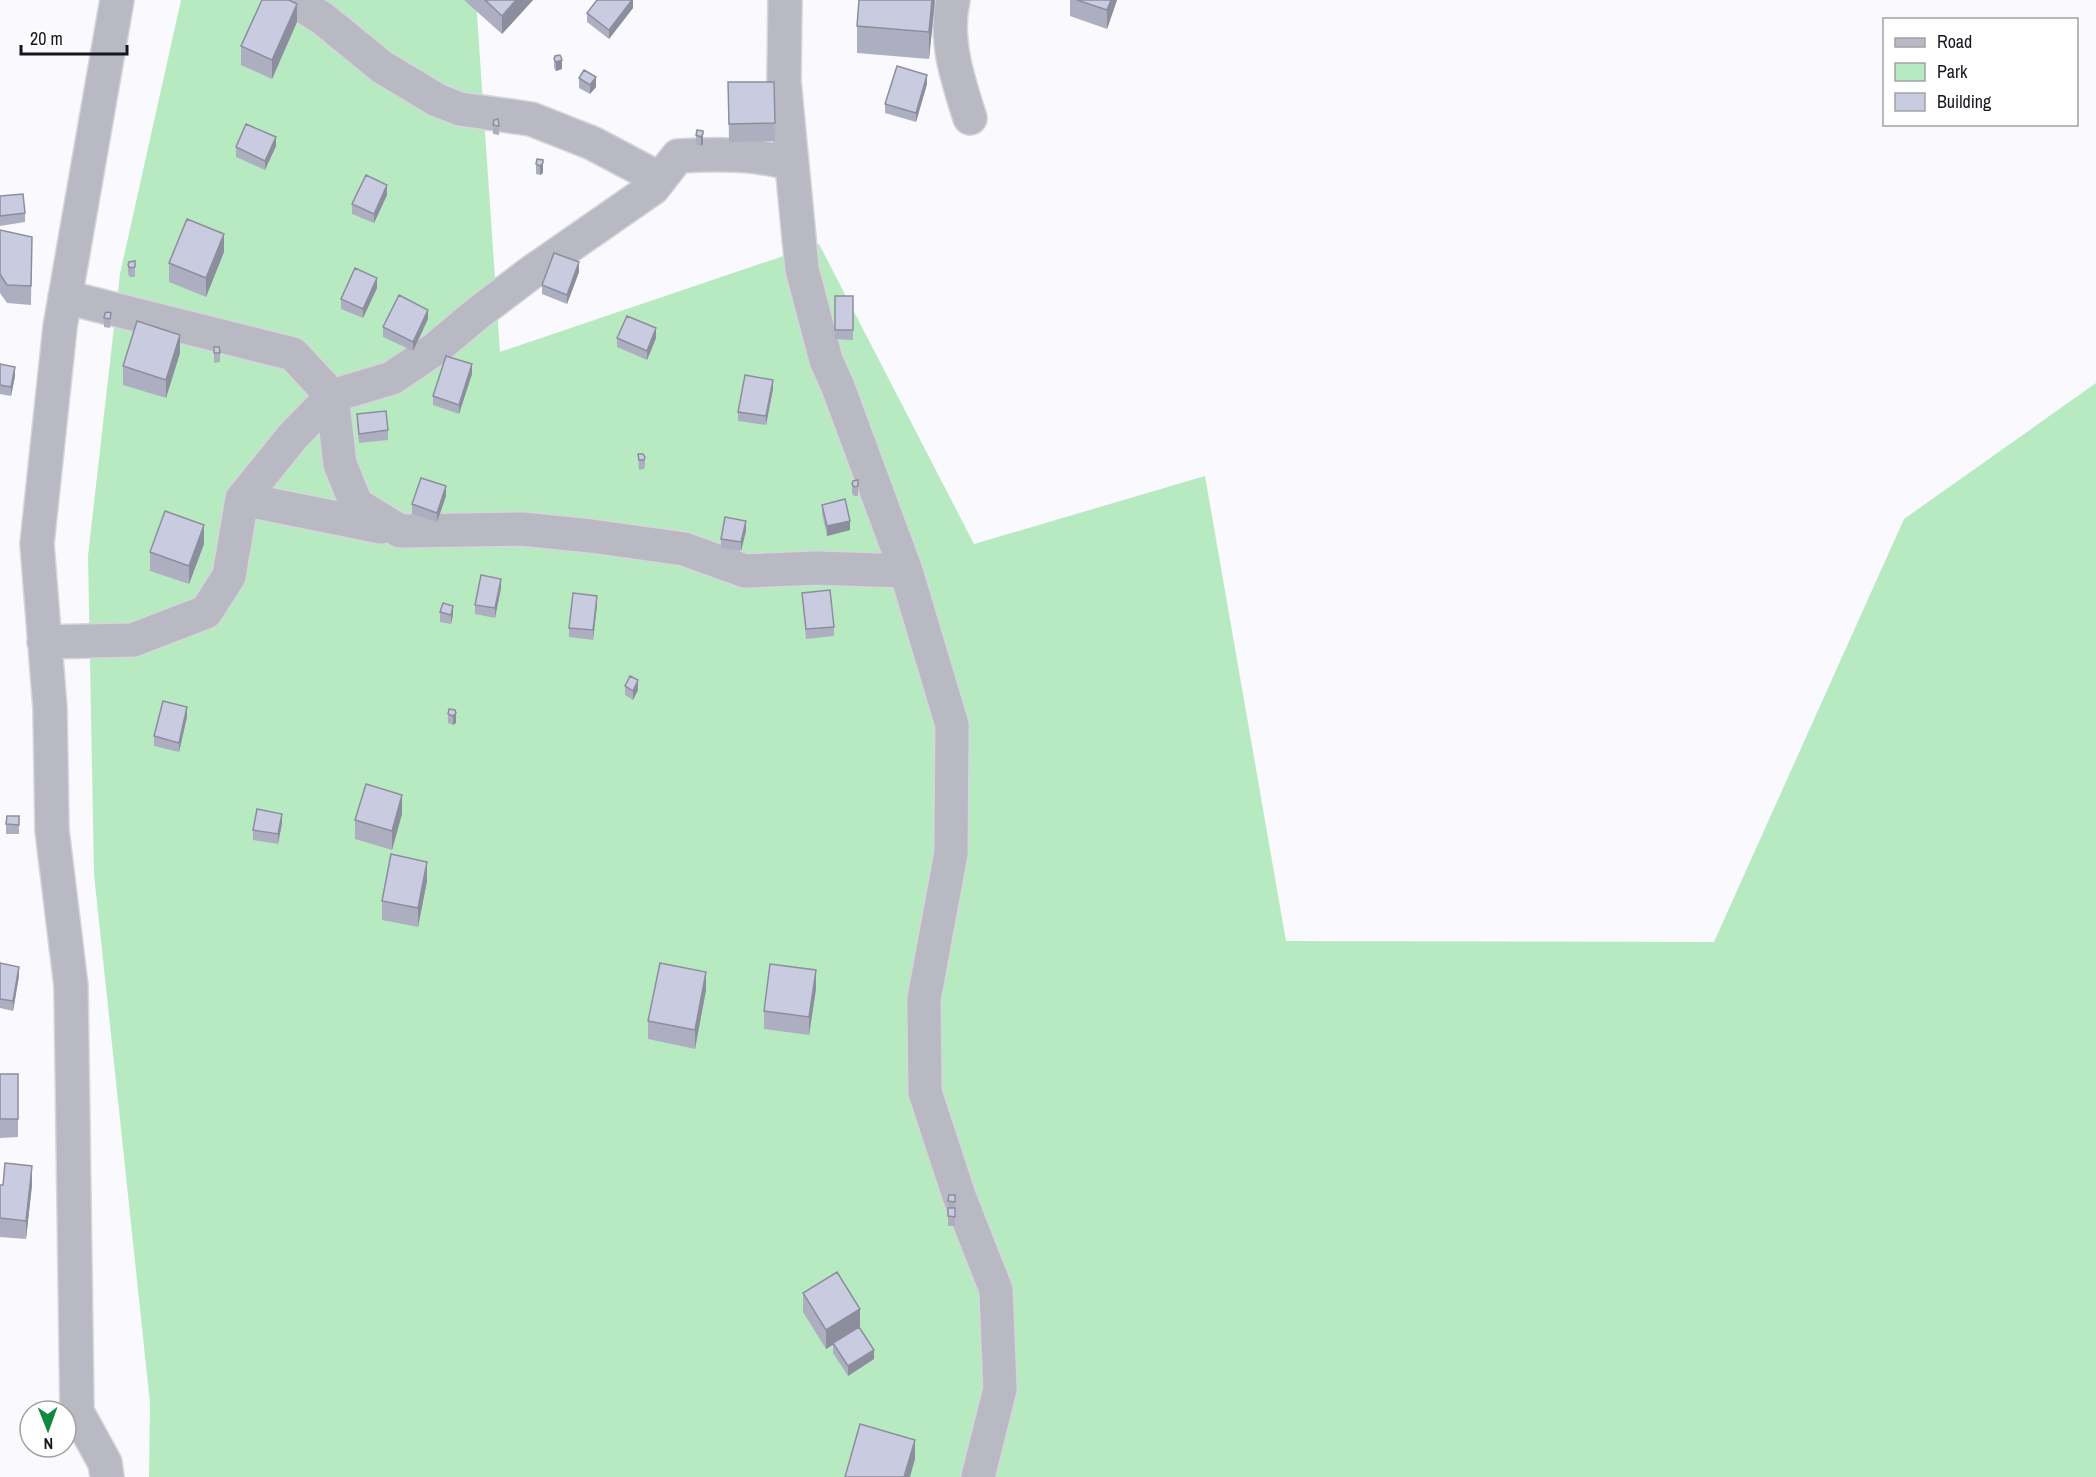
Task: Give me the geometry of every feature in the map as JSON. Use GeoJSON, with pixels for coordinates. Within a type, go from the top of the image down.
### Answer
{"type":"FeatureCollection","features":[{"type":"Feature","properties":{"kind":"street"},"geometry":{"type":"LineString","coordinates":[[106,1477],[105,1463],[77,1412],[71,986],[52,830],[50,708],[37,544],[60,327],[117,0]]}},
{"type":"Feature","properties":{"kind":"street"},"geometry":{"type":"LineString","coordinates":[[293,0],[322,18],[382,67],[437,100],[460,109],[531,119],[592,143],[660,178]]}},
{"type":"Feature","properties":{"kind":"street"},"geometry":{"type":"LineString","coordinates":[[785,0],[784,81],[802,269],[826,360],[906,571],[952,725],[951,853],[924,999],[925,1092],[959,1196],[996,1290],[1000,1389],[978,1477]]}},
{"type":"Feature","properties":{"kind":"street"},"geometry":{"type":"LineString","coordinates":[[953,0],[950,17],[956,74],[970,118]]}},
{"type":"Feature","properties":{"kind":"street"},"geometry":{"type":"LineString","coordinates":[[44,642],[133,640],[206,612],[229,576],[242,499],[293,436],[332,396],[392,378],[418,360],[532,272],[653,188],[678,156],[728,153],[768,157],[792,164]]}},
{"type":"Feature","properties":{"kind":"street"},"geometry":{"type":"LineString","coordinates":[[65,297],[293,354],[332,396],[340,464],[356,504],[400,531]]}},
{"type":"Feature","properties":{"kind":"street"},"geometry":{"type":"LineString","coordinates":[[242,499],[400,531],[522,529],[684,549],[745,571],[816,568],[906,571]]}},
{"type":"Feature","properties":{"kind":"green space"},"geometry":{"type":"Polygon","coordinates":[[[181,0],[476,0],[500,352],[819,244],[974,544],[1205,476],[1286,941],[1714,942],[1904,519],[2096,383],[2096,1477],[149,1477],[150,1403],[94,874],[88,556],[120,274],[181,0]]]}},
{"type":"Feature","properties":{"kind":"building"},"geometry":{"type":"Polygon","coordinates":[[[262,0],[289,0],[297,4],[272,60],[241,46],[262,0]]]}},
{"type":"Feature","properties":{"kind":"building"},"geometry":{"type":"Polygon","coordinates":[[[485,0],[516,0],[502,16],[485,0]]]}},
{"type":"Feature","properties":{"kind":"building"},"geometry":{"type":"Polygon","coordinates":[[[597,0],[632,0],[609,30],[587,13],[597,0]]]}},
{"type":"Feature","properties":{"kind":"building"},"geometry":{"type":"Polygon","coordinates":[[[859,0],[932,0],[929,32],[857,26],[859,0]]]}},
{"type":"Feature","properties":{"kind":"building"},"geometry":{"type":"Polygon","coordinates":[[[1077,0],[1111,0],[1107,10],[1077,0]]]}},
{"type":"Feature","properties":{"kind":"building"},"geometry":{"type":"Polygon","coordinates":[[[560,55],[562,60],[556,62],[555,56],[560,55]]]}},
{"type":"Feature","properties":{"kind":"building"},"geometry":{"type":"Polygon","coordinates":[[[897,66],[927,75],[916,113],[885,104],[897,66]]]}},
{"type":"Feature","properties":{"kind":"building"},"geometry":{"type":"Polygon","coordinates":[[[584,70],[596,77],[590,85],[579,78],[584,70]]]}},
{"type":"Feature","properties":{"kind":"building"},"geometry":{"type":"Polygon","coordinates":[[[728,82],[774,82],[775,123],[729,124],[728,82]]]}},
{"type":"Feature","properties":{"kind":"building"},"geometry":{"type":"Polygon","coordinates":[[[498,119],[499,126],[493,125],[494,120],[498,119]]]}},
{"type":"Feature","properties":{"kind":"building"},"geometry":{"type":"Polygon","coordinates":[[[246,124],[276,137],[265,161],[236,147],[246,124]]]}},
{"type":"Feature","properties":{"kind":"building"},"geometry":{"type":"Polygon","coordinates":[[[697,130],[703,131],[701,137],[696,135],[697,130]]]}},
{"type":"Feature","properties":{"kind":"building"},"geometry":{"type":"Polygon","coordinates":[[[537,159],[543,160],[540,166],[536,164],[537,159]]]}},
{"type":"Feature","properties":{"kind":"building"},"geometry":{"type":"Polygon","coordinates":[[[366,175],[387,185],[374,214],[352,204],[366,175]]]}},
{"type":"Feature","properties":{"kind":"building"},"geometry":{"type":"Polygon","coordinates":[[[23,194],[25,213],[0,216],[0,196],[23,194]]]}},
{"type":"Feature","properties":{"kind":"building"},"geometry":{"type":"Polygon","coordinates":[[[187,219],[224,234],[206,278],[169,263],[187,219]]]}},
{"type":"Feature","properties":{"kind":"building"},"geometry":{"type":"Polygon","coordinates":[[[0,230],[32,237],[31,286],[7,285],[0,274],[0,230]]]}},
{"type":"Feature","properties":{"kind":"building"},"geometry":{"type":"Polygon","coordinates":[[[554,253],[579,262],[567,295],[542,285],[554,253]]]}},
{"type":"Feature","properties":{"kind":"building"},"geometry":{"type":"Polygon","coordinates":[[[135,261],[135,267],[130,268],[129,262],[135,261]]]}},
{"type":"Feature","properties":{"kind":"building"},"geometry":{"type":"Polygon","coordinates":[[[355,268],[377,278],[363,309],[341,299],[355,268]]]}},
{"type":"Feature","properties":{"kind":"building"},"geometry":{"type":"Polygon","coordinates":[[[399,295],[428,310],[413,342],[383,327],[399,295]]]}},
{"type":"Feature","properties":{"kind":"building"},"geometry":{"type":"Polygon","coordinates":[[[835,296],[853,296],[853,330],[835,330],[835,296]]]}},
{"type":"Feature","properties":{"kind":"building"},"geometry":{"type":"Polygon","coordinates":[[[105,313],[111,313],[110,319],[104,318],[105,313]]]}},
{"type":"Feature","properties":{"kind":"building"},"geometry":{"type":"Polygon","coordinates":[[[627,316],[656,328],[647,351],[617,338],[627,316]]]}},
{"type":"Feature","properties":{"kind":"building"},"geometry":{"type":"Polygon","coordinates":[[[137,321],[180,335],[166,380],[123,366],[137,321]]]}},
{"type":"Feature","properties":{"kind":"building"},"geometry":{"type":"Polygon","coordinates":[[[214,347],[219,347],[220,353],[214,353],[214,347]]]}},
{"type":"Feature","properties":{"kind":"building"},"geometry":{"type":"Polygon","coordinates":[[[446,356],[472,364],[459,405],[433,396],[446,356]]]}},
{"type":"Feature","properties":{"kind":"building"},"geometry":{"type":"Polygon","coordinates":[[[0,364],[15,367],[11,387],[0,385],[0,364]]]}},
{"type":"Feature","properties":{"kind":"building"},"geometry":{"type":"Polygon","coordinates":[[[745,375],[773,380],[766,416],[738,412],[745,375]]]}},
{"type":"Feature","properties":{"kind":"building"},"geometry":{"type":"Polygon","coordinates":[[[386,411],[388,430],[359,434],[357,414],[386,411]]]}},
{"type":"Feature","properties":{"kind":"building"},"geometry":{"type":"Polygon","coordinates":[[[638,454],[643,454],[644,460],[639,460],[638,454]]]}},
{"type":"Feature","properties":{"kind":"building"},"geometry":{"type":"Polygon","coordinates":[[[421,478],[446,486],[437,513],[412,504],[421,478]]]}},
{"type":"Feature","properties":{"kind":"building"},"geometry":{"type":"Polygon","coordinates":[[[858,480],[858,486],[854,487],[853,481],[858,480]]]}},
{"type":"Feature","properties":{"kind":"building"},"geometry":{"type":"Polygon","coordinates":[[[845,499],[850,521],[827,526],[822,505],[845,499]]]}},
{"type":"Feature","properties":{"kind":"building"},"geometry":{"type":"Polygon","coordinates":[[[165,511],[204,525],[189,566],[150,552],[165,511]]]}},
{"type":"Feature","properties":{"kind":"building"},"geometry":{"type":"Polygon","coordinates":[[[725,517],[746,521],[741,542],[721,539],[725,517]]]}},
{"type":"Feature","properties":{"kind":"building"},"geometry":{"type":"Polygon","coordinates":[[[481,575],[501,579],[495,608],[475,605],[481,575]]]}},
{"type":"Feature","properties":{"kind":"building"},"geometry":{"type":"Polygon","coordinates":[[[830,590],[834,627],[806,629],[802,593],[830,590]]]}},
{"type":"Feature","properties":{"kind":"building"},"geometry":{"type":"Polygon","coordinates":[[[573,593],[597,596],[593,630],[569,628],[573,593]]]}},
{"type":"Feature","properties":{"kind":"building"},"geometry":{"type":"Polygon","coordinates":[[[443,603],[453,606],[451,615],[440,612],[443,603]]]}},
{"type":"Feature","properties":{"kind":"building"},"geometry":{"type":"Polygon","coordinates":[[[630,676],[638,680],[633,691],[625,686],[630,676]]]}},
{"type":"Feature","properties":{"kind":"building"},"geometry":{"type":"Polygon","coordinates":[[[163,701],[187,707],[179,743],[154,736],[163,701]]]}},
{"type":"Feature","properties":{"kind":"building"},"geometry":{"type":"Polygon","coordinates":[[[449,709],[455,710],[456,713],[453,716],[448,714],[449,709]]]}},
{"type":"Feature","properties":{"kind":"building"},"geometry":{"type":"Polygon","coordinates":[[[366,784],[402,795],[392,831],[355,820],[366,784]]]}},
{"type":"Feature","properties":{"kind":"building"},"geometry":{"type":"Polygon","coordinates":[[[257,809],[282,814],[278,834],[253,830],[257,809]]]}},
{"type":"Feature","properties":{"kind":"building"},"geometry":{"type":"Polygon","coordinates":[[[7,816],[19,816],[19,825],[6,824],[7,816]]]}},
{"type":"Feature","properties":{"kind":"building"},"geometry":{"type":"Polygon","coordinates":[[[391,854],[427,862],[418,908],[382,901],[391,854]]]}},
{"type":"Feature","properties":{"kind":"building"},"geometry":{"type":"Polygon","coordinates":[[[0,963],[19,967],[13,1001],[0,999],[0,963]]]}},
{"type":"Feature","properties":{"kind":"building"},"geometry":{"type":"Polygon","coordinates":[[[660,963],[706,972],[695,1030],[648,1021],[660,963]]]}},
{"type":"Feature","properties":{"kind":"building"},"geometry":{"type":"Polygon","coordinates":[[[770,964],[816,970],[809,1017],[764,1011],[770,964]]]}},
{"type":"Feature","properties":{"kind":"building"},"geometry":{"type":"Polygon","coordinates":[[[0,1074],[18,1074],[18,1119],[0,1119],[0,1074]]]}},
{"type":"Feature","properties":{"kind":"building"},"geometry":{"type":"Polygon","coordinates":[[[5,1163],[32,1166],[26,1221],[0,1218],[0,1185],[3,1185],[5,1163]]]}},
{"type":"Feature","properties":{"kind":"building"},"geometry":{"type":"Polygon","coordinates":[[[949,1195],[955,1195],[955,1202],[948,1201],[949,1195]]]}},
{"type":"Feature","properties":{"kind":"building"},"geometry":{"type":"Polygon","coordinates":[[[948,1208],[955,1208],[955,1217],[948,1216],[948,1208]]]}},
{"type":"Feature","properties":{"kind":"building"},"geometry":{"type":"Polygon","coordinates":[[[837,1272],[860,1309],[826,1330],[803,1293],[837,1272]]]}},
{"type":"Feature","properties":{"kind":"building"},"geometry":{"type":"Polygon","coordinates":[[[859,1327],[874,1350],[848,1366],[833,1343],[859,1327]]]}},
{"type":"Feature","properties":{"kind":"building"},"geometry":{"type":"Polygon","coordinates":[[[860,1424],[915,1440],[904,1477],[845,1477],[860,1424]]]}}]}
